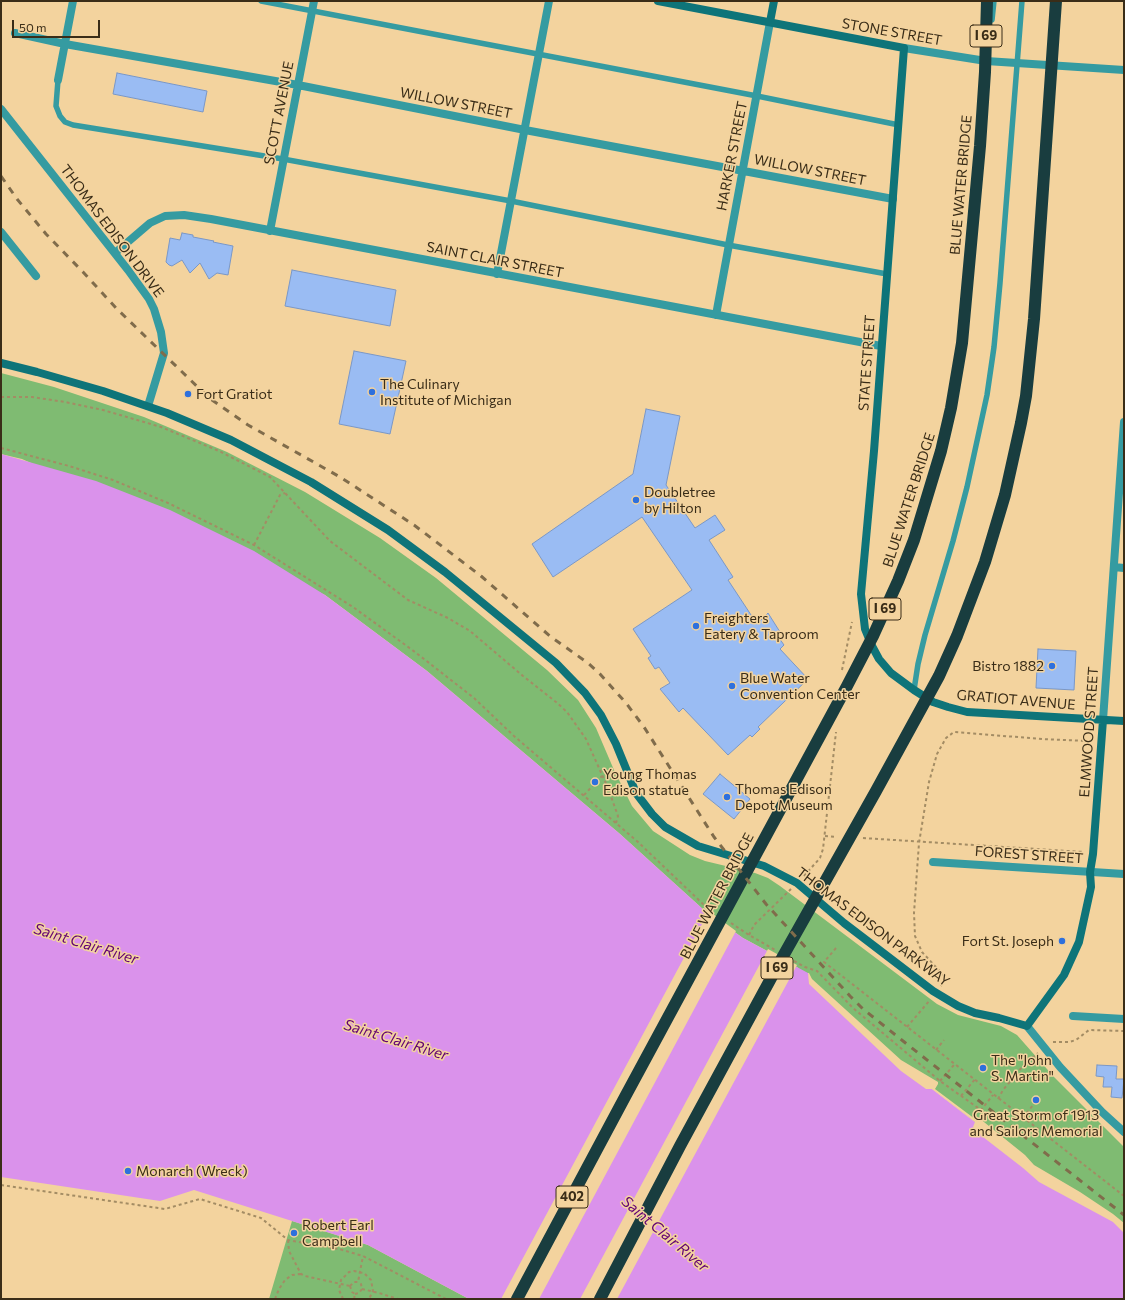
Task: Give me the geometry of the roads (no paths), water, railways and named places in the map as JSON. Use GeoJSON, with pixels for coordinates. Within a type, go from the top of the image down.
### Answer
{"type":"FeatureCollection","features":[{"type":"Feature","properties":{"kind":"highway","name":"BLUE WATER BRIDGE"},"geometry":{"type":"LineString","coordinates":[[517,1299],[851,679],[873,636],[898,581],[914,540],[941,451],[957,378],[974,216],[985,72],[986,1]]}},
{"type":"Feature","properties":{"kind":"highway","name":"I 69"},"geometry":{"type":"LineString","coordinates":[[600,1299],[680,1146],[938,676],[957,636],[985,562],[1005,495],[1022,423],[1026,396],[1034,319],[1056,1]]}},
{"type":"Feature","properties":{"kind":"street"},"geometry":{"type":"LineString","coordinates":[[58,80],[73,1]]}},
{"type":"Feature","properties":{"kind":"street","name":"SCOTT AVENUE"},"geometry":{"type":"LineString","coordinates":[[270,231],[314,1]]}},
{"type":"Feature","properties":{"kind":"street"},"geometry":{"type":"LineString","coordinates":[[497,274],[549,1]]}},
{"type":"Feature","properties":{"kind":"street","name":"STONE STREET"},"geometry":{"type":"LineString","coordinates":[[658,1],[904,48],[986,61],[1124,70]]}},
{"type":"Feature","properties":{"kind":"street","name":"HARKER STREET"},"geometry":{"type":"LineString","coordinates":[[716,315],[774,1]]}},
{"type":"Feature","properties":{"kind":"street","name":"WILLOW STREET"},"geometry":{"type":"LineString","coordinates":[[15,33],[65,44],[298,85],[525,130],[893,199]]}},
{"type":"Feature","properties":{"kind":"street","name":"STATE STREET"},"geometry":{"type":"LineString","coordinates":[[891,673],[879,659],[865,629],[861,594],[874,451],[904,48]]}},
{"type":"Feature","properties":{"kind":"street","name":"THOMAS EDISON DRIVE"},"geometry":{"type":"LineString","coordinates":[[1,109],[115,253],[149,299],[154,309],[161,332],[164,353],[148,406]]}},
{"type":"Feature","properties":{"kind":"street","name":"SAINT CLAIR STREET"},"geometry":{"type":"LineString","coordinates":[[115,253],[150,223],[165,216],[184,215],[881,346]]}},
{"type":"Feature","properties":{"kind":"street"},"geometry":{"type":"LineString","coordinates":[[1,232],[36,276]]}},
{"type":"Feature","properties":{"kind":"street","name":"THOMAS EDISON PARKWAY"},"geometry":{"type":"LineString","coordinates":[[1,363],[103,391],[148,406],[231,440],[311,482],[388,530],[445,572],[556,663],[585,692],[601,715],[616,744],[626,765],[636,793],[652,814],[665,827],[698,846],[764,866],[797,883],[844,923],[936,993],[958,1006],[976,1013],[1027,1026]]}},
{"type":"Feature","properties":{"kind":"street","name":"ELMWOOD STREET"},"geometry":{"type":"LineString","coordinates":[[1027,1026],[1064,975],[1080,942],[1090,887],[1124,424]]}},
{"type":"Feature","properties":{"kind":"street"},"geometry":{"type":"LineString","coordinates":[[1114,567],[1124,568]]}},
{"type":"Feature","properties":{"kind":"street","name":"GRATIOT AVENUE"},"geometry":{"type":"LineString","coordinates":[[891,673],[933,702],[967,712],[1124,722]]}},
{"type":"Feature","properties":{"kind":"street","name":"FOREST STREET"},"geometry":{"type":"LineString","coordinates":[[933,862],[1124,874]]}},
{"type":"Feature","properties":{"kind":"street"},"geometry":{"type":"LineString","coordinates":[[1073,1016],[1124,1019]]}},
{"type":"Feature","properties":{"kind":"street"},"geometry":{"type":"LineString","coordinates":[[1027,1026],[1060,1067],[1102,1112],[1124,1132]]}},
{"type":"Feature","properties":{"kind":"lane"},"geometry":{"type":"LineString","coordinates":[[261,1],[757,96],[898,125]]}},
{"type":"Feature","properties":{"kind":"lane"},"geometry":{"type":"LineString","coordinates":[[985,72],[994,1]]}},
{"type":"Feature","properties":{"kind":"lane"},"geometry":{"type":"LineString","coordinates":[[914,690],[925,635],[953,541],[967,487],[987,395],[994,347],[1000,283],[1022,1]]}},
{"type":"Feature","properties":{"kind":"lane"},"geometry":{"type":"LineString","coordinates":[[58,80],[56,106],[60,116],[65,122],[73,125],[283,160],[512,201],[728,245],[887,274]]}},
{"type":"Feature","properties":{"kind":"water","name":"Saint Clair River"},"geometry":{"type":"Polygon","coordinates":[[[1,454],[96,481],[170,510],[254,551],[325,595],[427,671],[620,834],[705,911],[743,938],[808,973],[811,981],[932,1089],[1032,1166],[1124,1226],[1124,1299],[469,1299],[368,1245],[194,1190],[160,1201],[1,1177],[1,454]]]}},
{"type":"Feature","properties":{"kind":"railway"},"geometry":{"type":"LineString","coordinates":[[1,176],[17,199],[46,234],[116,308],[209,398],[248,425],[340,477],[414,525],[481,576],[551,637],[588,663],[600,674],[626,703],[644,727],[714,837],[766,904],[850,996],[863,1009],[903,1041],[1124,1215]]}},
{"type":"Feature","properties":{"kind":"place","name":"The Culinary Institute of Michigan"},"geometry":{"type":"Point","coordinates":[372,392]}},
{"type":"Feature","properties":{"kind":"place","name":"Fort Gratiot"},"geometry":{"type":"Point","coordinates":[188,394]}},
{"type":"Feature","properties":{"kind":"place","name":"Doubletree by Hilton"},"geometry":{"type":"Point","coordinates":[636,500]}},
{"type":"Feature","properties":{"kind":"place","name":"Freighters Eatery & Taproom"},"geometry":{"type":"Point","coordinates":[696,626]}},
{"type":"Feature","properties":{"kind":"place","name":"Bistro 1882"},"geometry":{"type":"Point","coordinates":[1052,666]}},
{"type":"Feature","properties":{"kind":"place","name":"Blue Water Convention Center"},"geometry":{"type":"Point","coordinates":[732,686]}},
{"type":"Feature","properties":{"kind":"place","name":"Young Thomas Edison statue"},"geometry":{"type":"Point","coordinates":[595,782]}},
{"type":"Feature","properties":{"kind":"place","name":"Thomas Edison Depot Museum"},"geometry":{"type":"Point","coordinates":[727,797]}},
{"type":"Feature","properties":{"kind":"place","name":"Fort St. Joseph"},"geometry":{"type":"Point","coordinates":[1062,941]}},
{"type":"Feature","properties":{"kind":"place","name":"The \"John S. Martin\""},"geometry":{"type":"Point","coordinates":[983,1068]}},
{"type":"Feature","properties":{"kind":"place","name":"Great Storm of 1913 and Sailors Memorial"},"geometry":{"type":"Point","coordinates":[1036,1100]}},
{"type":"Feature","properties":{"kind":"place","name":"Monarch (Wreck)"},"geometry":{"type":"Point","coordinates":[128,1171]}},
{"type":"Feature","properties":{"kind":"place","name":"Robert Earl Campbell"},"geometry":{"type":"Point","coordinates":[294,1233]}}]}
